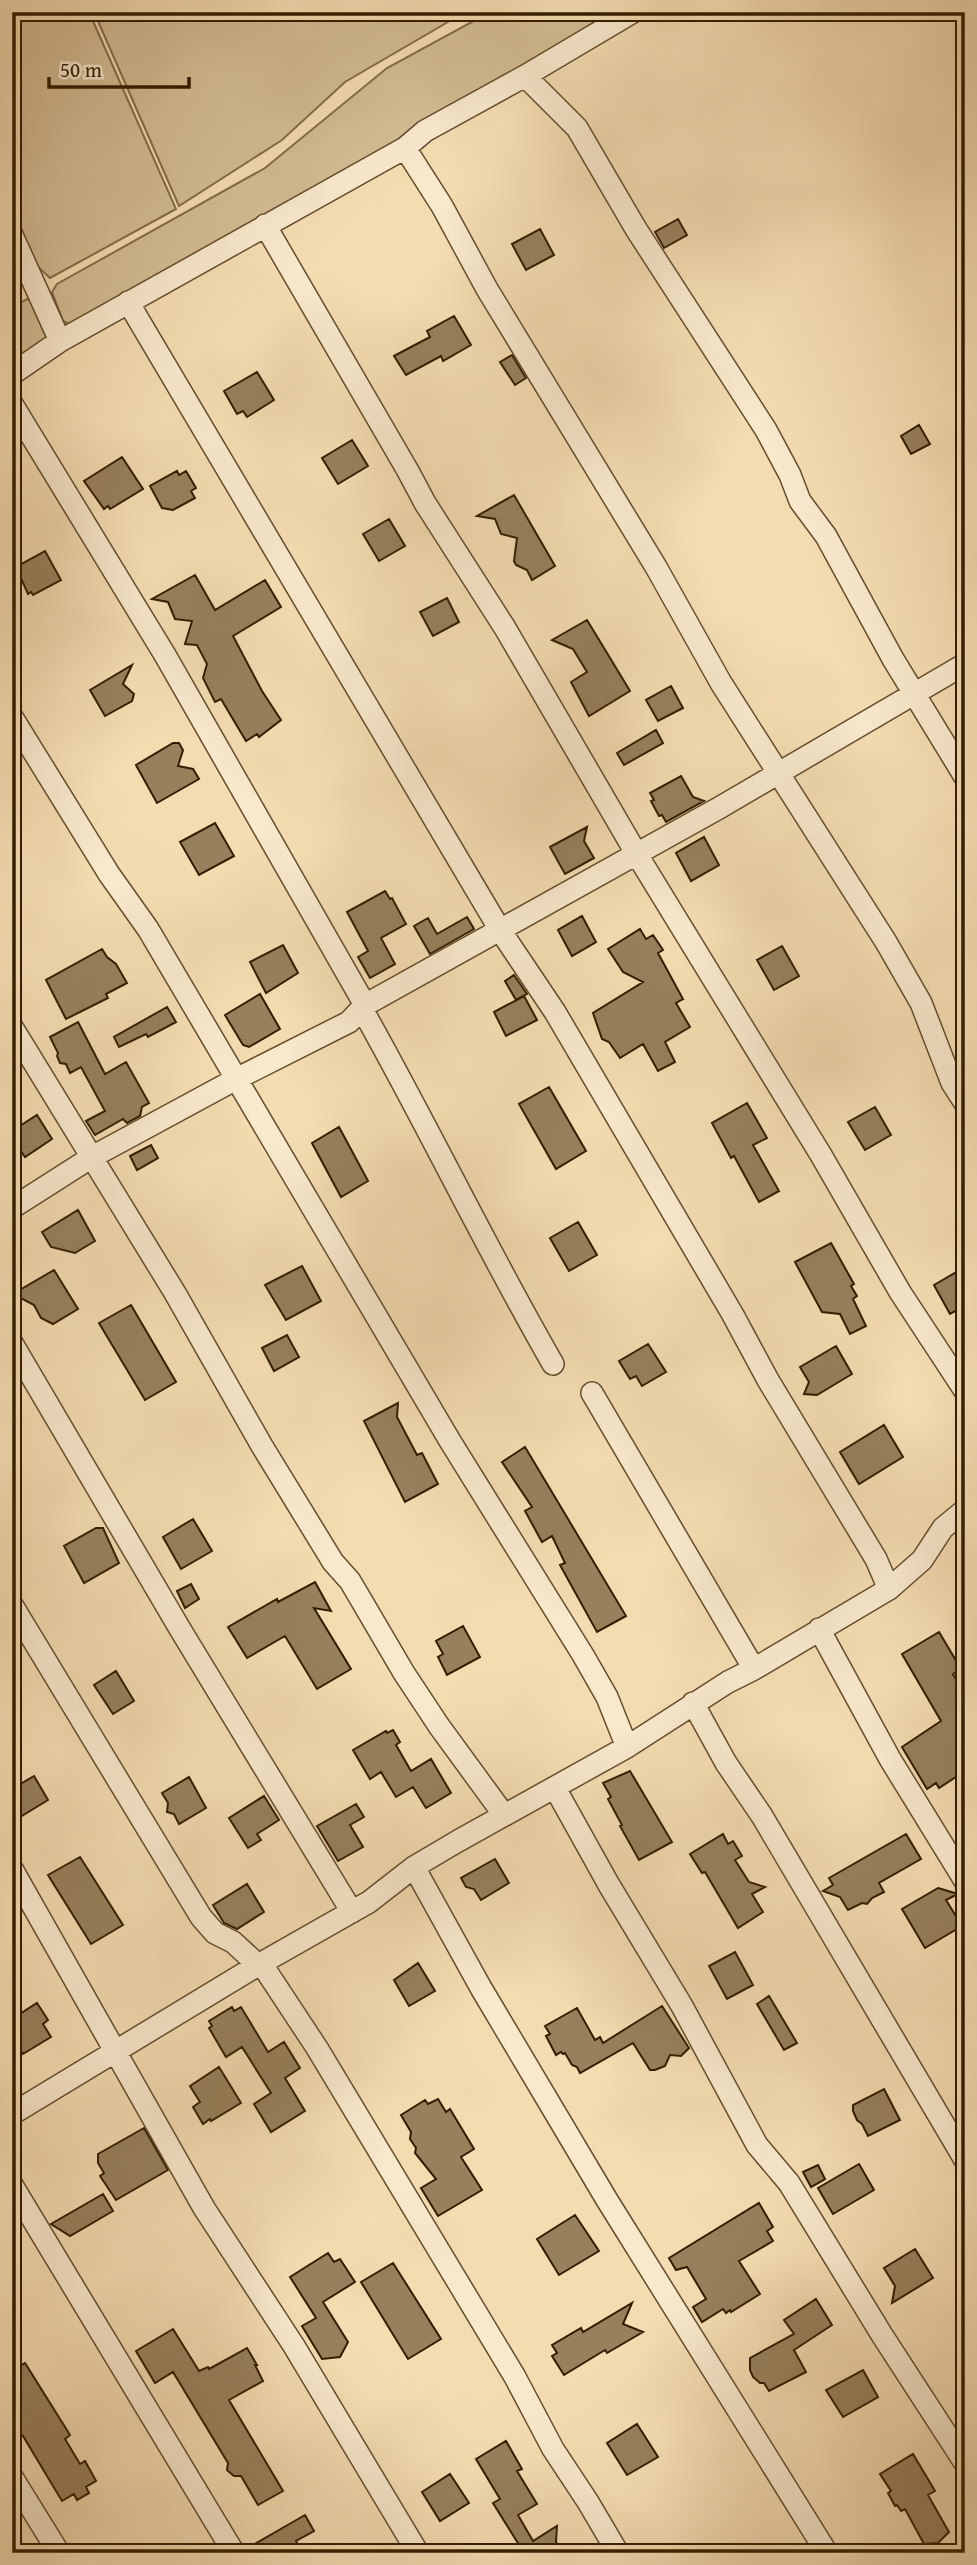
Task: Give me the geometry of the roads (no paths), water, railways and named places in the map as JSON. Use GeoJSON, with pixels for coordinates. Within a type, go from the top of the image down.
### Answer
{"type":"FeatureCollection","features":[{"type":"Feature","properties":{"kind":"street"},"geometry":{"type":"LineString","coordinates":[[12,374],[60,341],[405,148],[425,131],[525,76],[632,12]]}},
{"type":"Feature","properties":{"kind":"street"},"geometry":{"type":"LineString","coordinates":[[525,76],[577,128],[636,229],[766,430],[790,475],[800,501],[825,536],[965,777]]}},
{"type":"Feature","properties":{"kind":"street"},"geometry":{"type":"LineString","coordinates":[[405,148],[442,206],[487,289],[656,567],[721,683],[886,942],[921,1003],[952,1083],[965,1103]]}},
{"type":"Feature","properties":{"kind":"street"},"geometry":{"type":"LineString","coordinates":[[265,225],[425,503],[505,628],[636,853],[821,1155],[900,1292],[965,1391]]}},
{"type":"Feature","properties":{"kind":"street"},"geometry":{"type":"LineString","coordinates":[[12,235],[60,341]]}},
{"type":"Feature","properties":{"kind":"street"},"geometry":{"type":"LineString","coordinates":[[128,302],[500,930],[562,1023],[733,1315],[768,1380],[876,1559],[889,1589]]}},
{"type":"Feature","properties":{"kind":"street"},"geometry":{"type":"LineString","coordinates":[[12,404],[165,655],[364,1007],[553,1364]]}},
{"type":"Feature","properties":{"kind":"street"},"geometry":{"type":"LineString","coordinates":[[12,1208],[93,1157],[349,1023],[364,1007],[719,808],[965,664]]}},
{"type":"Feature","properties":{"kind":"street"},"geometry":{"type":"LineString","coordinates":[[12,717],[109,874],[148,929],[450,1441],[583,1655],[607,1697],[627,1747]]}},
{"type":"Feature","properties":{"kind":"street"},"geometry":{"type":"LineString","coordinates":[[12,1027],[93,1157],[333,1562],[350,1581],[404,1673],[439,1726],[504,1815]]}},
{"type":"Feature","properties":{"kind":"street"},"geometry":{"type":"LineString","coordinates":[[12,1343],[180,1629],[352,1912]]}},
{"type":"Feature","properties":{"kind":"street"},"geometry":{"type":"LineString","coordinates":[[592,1393],[754,1669]]}},
{"type":"Feature","properties":{"kind":"street"},"geometry":{"type":"LineString","coordinates":[[12,2114],[260,1964],[369,1902],[414,1867],[627,1747],[693,1703],[889,1589],[922,1560],[943,1528],[965,1510]]}},
{"type":"Feature","properties":{"kind":"street"},"geometry":{"type":"LineString","coordinates":[[12,1605],[201,1917],[215,1933],[233,1942],[260,1964],[317,2048],[515,2376],[553,2449],[618,2553]]}},
{"type":"Feature","properties":{"kind":"street"},"geometry":{"type":"LineString","coordinates":[[819,1629],[890,1759],[965,1881]]}},
{"type":"Feature","properties":{"kind":"street"},"geometry":{"type":"LineString","coordinates":[[693,1703],[726,1763],[762,1816],[965,2160]]}},
{"type":"Feature","properties":{"kind":"street"},"geometry":{"type":"LineString","coordinates":[[555,1788],[609,1885],[682,2006],[757,2145],[789,2183],[882,2335],[965,2463]]}},
{"type":"Feature","properties":{"kind":"street"},"geometry":{"type":"LineString","coordinates":[[414,1867],[481,1988],[607,2200],[827,2553]]}},
{"type":"Feature","properties":{"kind":"street"},"geometry":{"type":"LineString","coordinates":[[12,1869],[204,2208],[294,2346],[418,2553]]}},
{"type":"Feature","properties":{"kind":"street"},"geometry":{"type":"LineString","coordinates":[[12,2185],[234,2553]]}},
{"type":"Feature","properties":{"kind":"street"},"geometry":{"type":"LineString","coordinates":[[12,2477],[59,2553]]}}]}
